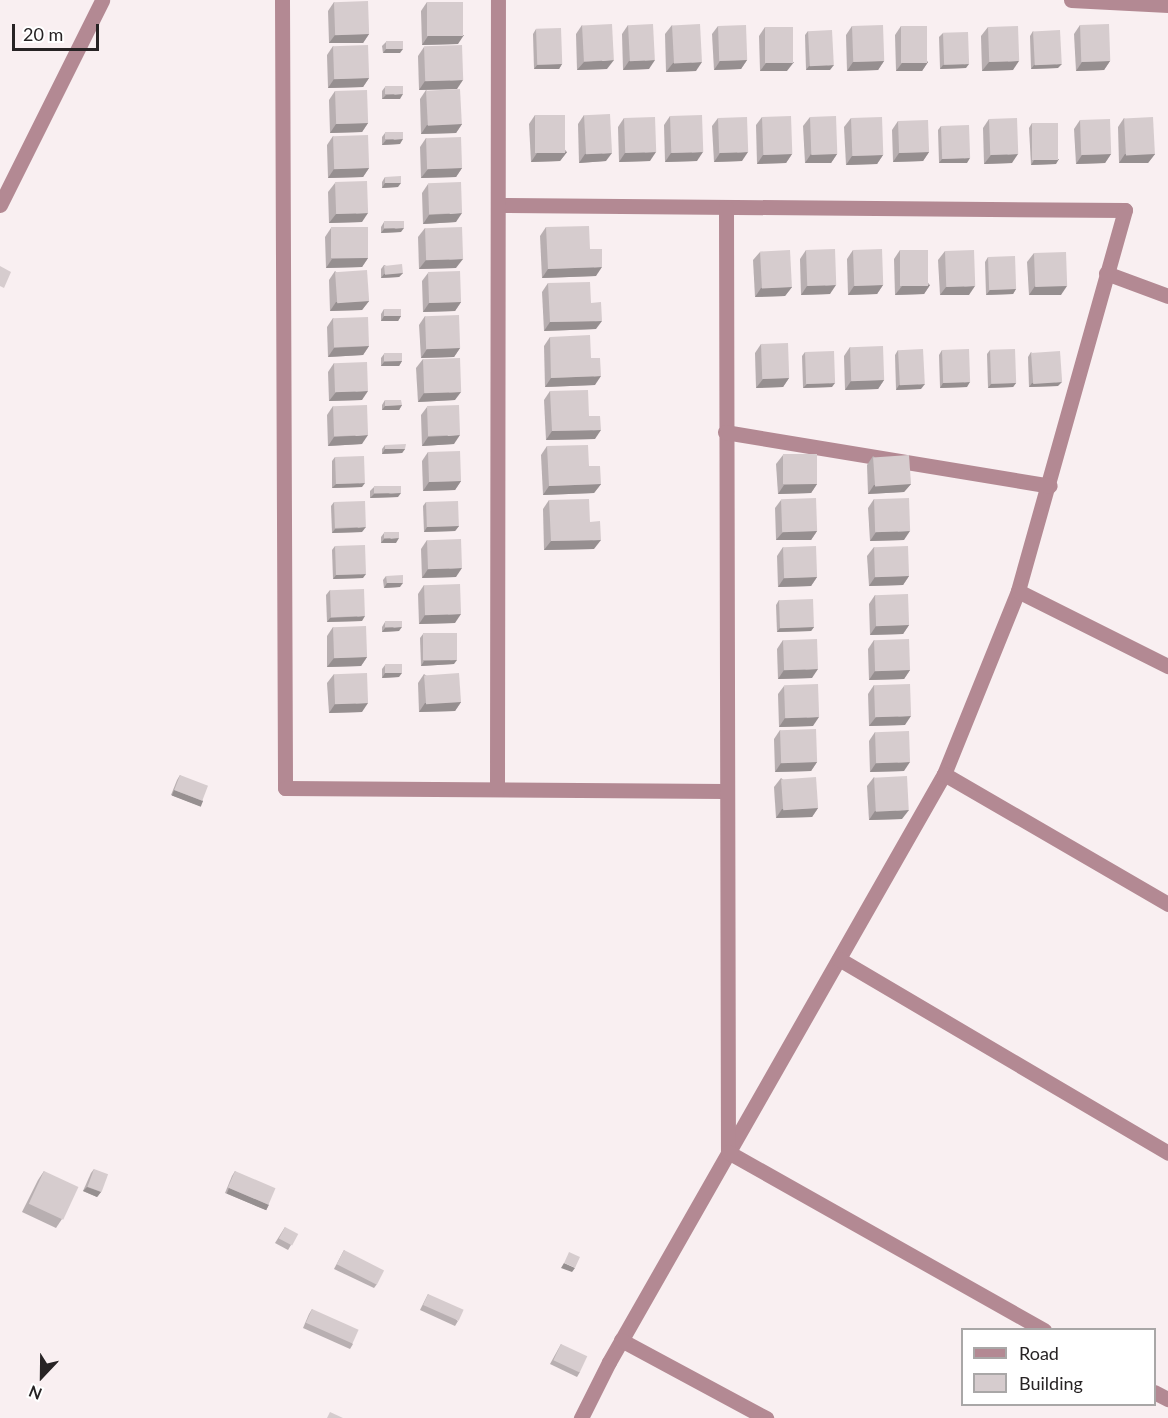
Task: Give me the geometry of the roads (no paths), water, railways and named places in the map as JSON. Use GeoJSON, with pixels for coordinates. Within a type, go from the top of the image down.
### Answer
{"type":"FeatureCollection","features":[{"type":"Feature","properties":{"kind":"street"},"geometry":{"type":"LineString","coordinates":[[0,206],[102,0]]}},
{"type":"Feature","properties":{"kind":"street"},"geometry":{"type":"LineString","coordinates":[[282,0],[285,788],[724,791]]}},
{"type":"Feature","properties":{"kind":"street"},"geometry":{"type":"LineString","coordinates":[[497,789],[498,0]]}},
{"type":"Feature","properties":{"kind":"street"},"geometry":{"type":"LineString","coordinates":[[1071,0],[1168,5]]}},
{"type":"Feature","properties":{"kind":"street"},"geometry":{"type":"LineString","coordinates":[[498,205],[1125,210],[1106,273],[1050,486],[1018,591],[944,774],[621,1340],[581,1418]]}},
{"type":"Feature","properties":{"kind":"street"},"geometry":{"type":"LineString","coordinates":[[726,207],[724,791],[728,1152]]}},
{"type":"Feature","properties":{"kind":"street"},"geometry":{"type":"LineString","coordinates":[[1106,273],[1168,296]]}},
{"type":"Feature","properties":{"kind":"street"},"geometry":{"type":"LineString","coordinates":[[725,432],[1050,486]]}},
{"type":"Feature","properties":{"kind":"street"},"geometry":{"type":"LineString","coordinates":[[1018,591],[1168,666]]}},
{"type":"Feature","properties":{"kind":"street"},"geometry":{"type":"LineString","coordinates":[[944,774],[1168,904]]}},
{"type":"Feature","properties":{"kind":"street"},"geometry":{"type":"LineString","coordinates":[[839,959],[1168,1153]]}},
{"type":"Feature","properties":{"kind":"street"},"geometry":{"type":"LineString","coordinates":[[728,1152],[1042,1328]]}},
{"type":"Feature","properties":{"kind":"street"},"geometry":{"type":"LineString","coordinates":[[621,1340],[766,1418]]}}]}
